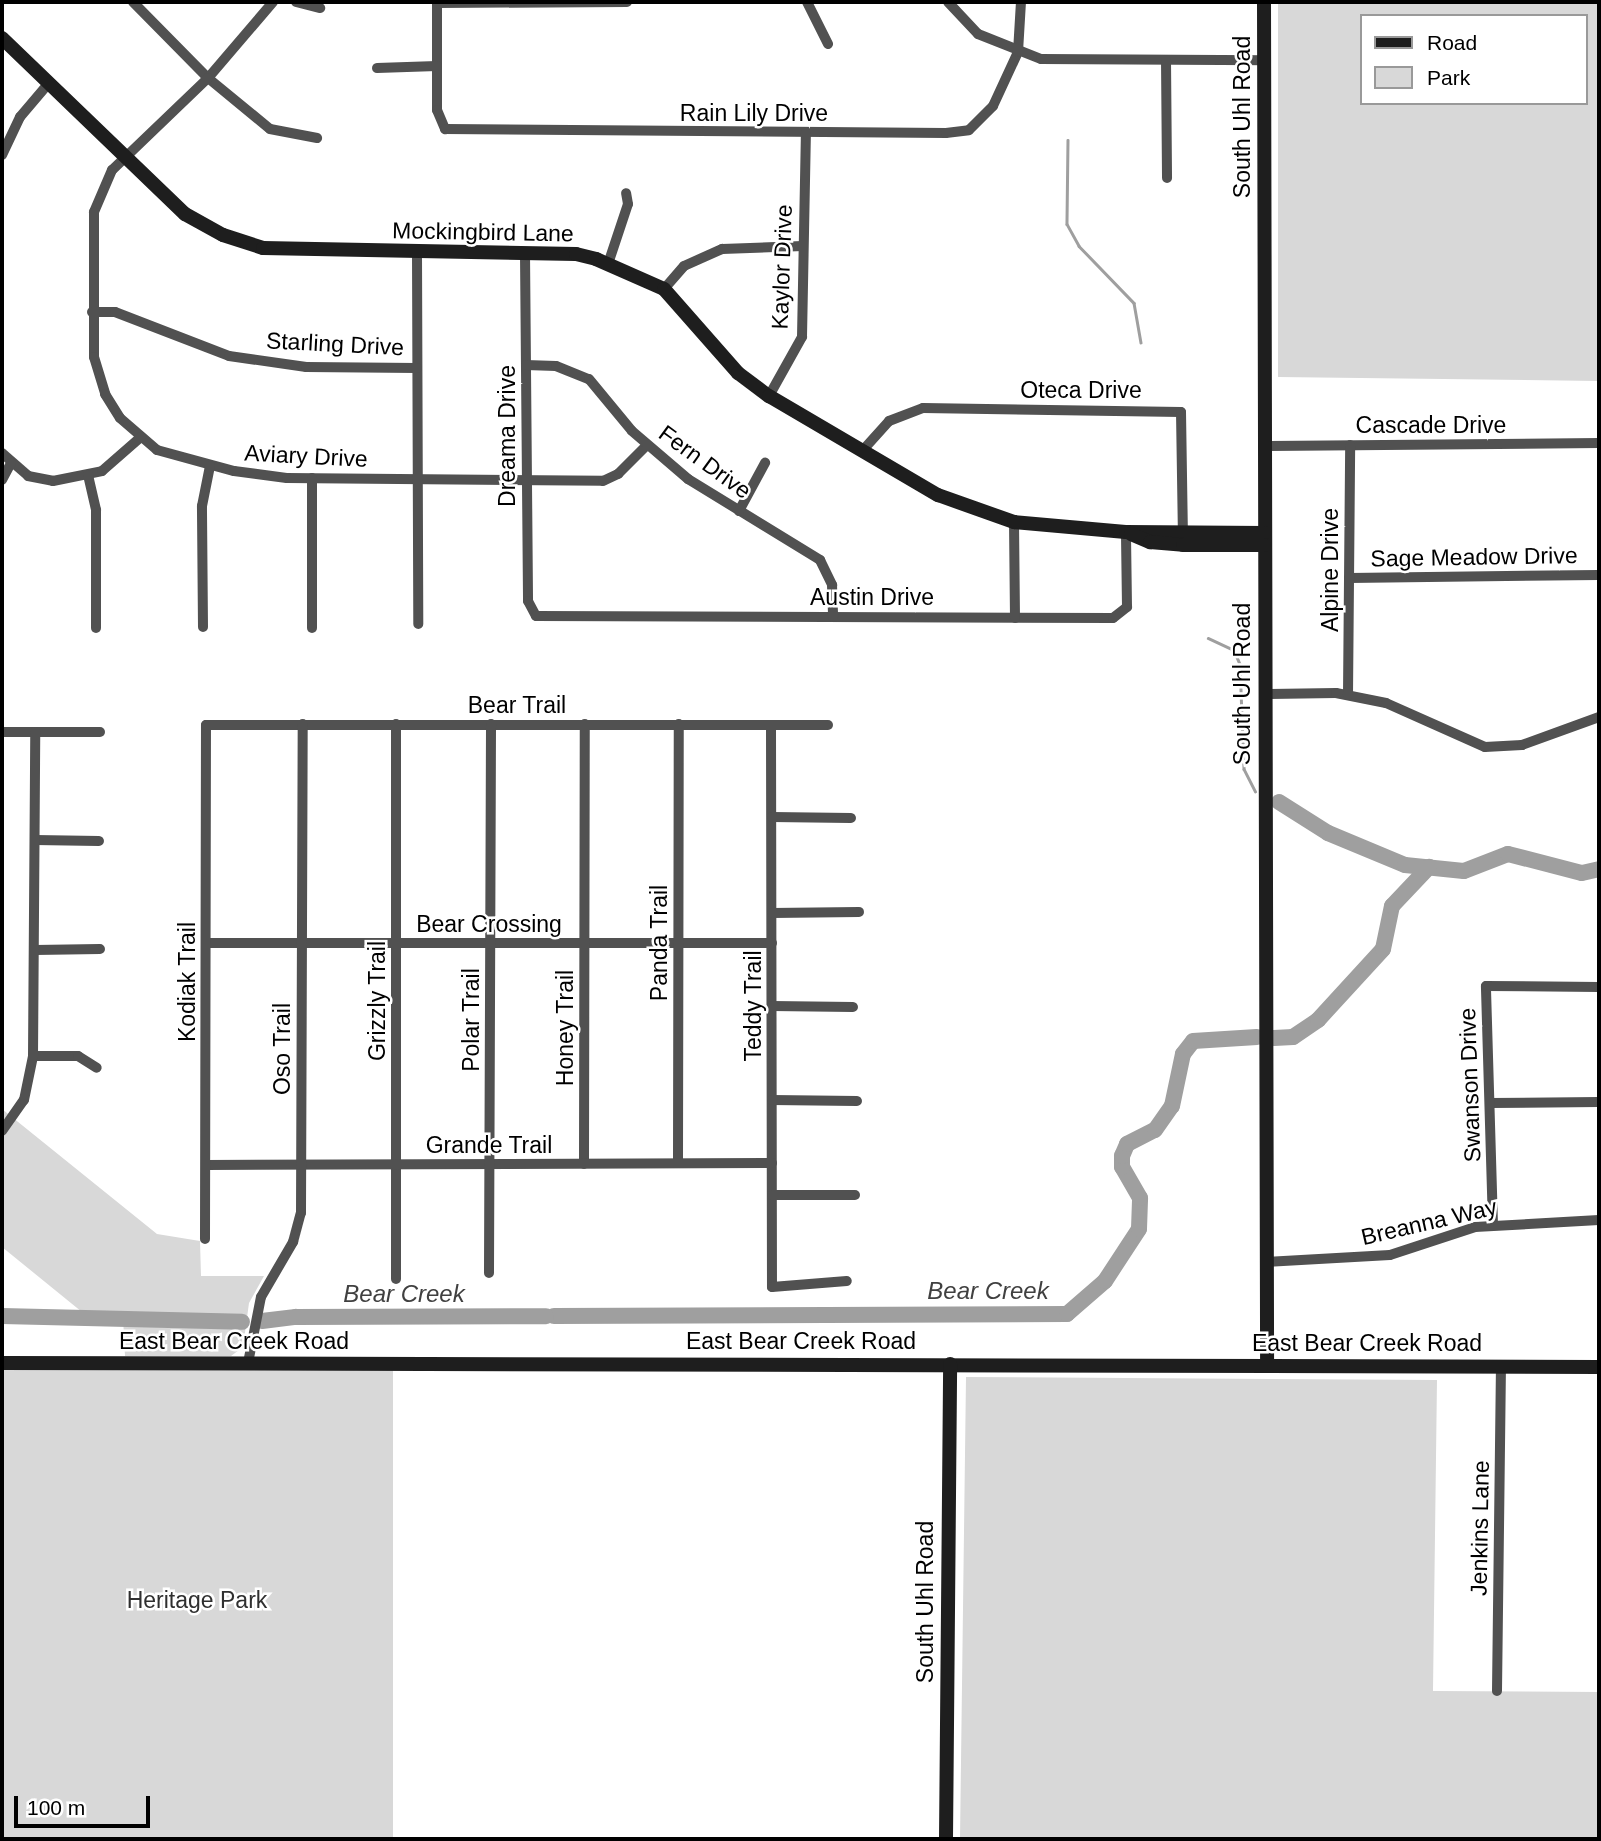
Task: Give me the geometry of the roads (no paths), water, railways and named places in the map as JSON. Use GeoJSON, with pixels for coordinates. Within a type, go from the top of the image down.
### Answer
{"type":"FeatureCollection","features":[{"type":"Feature","properties":{"kind":"main road","name":"South Uhl Road"},"geometry":{"type":"LineString","coordinates":[[1264,2],[1264,694],[1269,946],[1267,1366]]}},
{"type":"Feature","properties":{"kind":"main road","name":"Mockingbird Lane"},"geometry":{"type":"LineString","coordinates":[[2,38],[185,214],[223,235],[263,248],[417,254],[576,254],[608,264],[664,289],[738,373],[769,396],[938,495],[1014,522],[1183,539],[1264,539]]}},
{"type":"Feature","properties":{"kind":"main road","name":"East Bear Creek Road"},"geometry":{"type":"LineString","coordinates":[[2,1363],[1599,1367]]}},
{"type":"Feature","properties":{"kind":"main road","name":"South Uhl Road"},"geometry":{"type":"LineString","coordinates":[[946,1839],[950,1364]]}},
{"type":"Feature","properties":{"kind":"street"},"geometry":{"type":"LineString","coordinates":[[133,2],[208,78],[270,128],[317,138]]}},
{"type":"Feature","properties":{"kind":"street","name":"Aviary Drive"},"geometry":{"type":"LineString","coordinates":[[273,2],[208,78],[112,170],[94,212],[94,357],[105,394],[120,418],[157,450],[210,466],[312,478],[526,477],[603,481],[618,474],[647,445]]}},
{"type":"Feature","properties":{"kind":"street"},"geometry":{"type":"LineString","coordinates":[[296,2],[320,8]]}},
{"type":"Feature","properties":{"kind":"street"},"geometry":{"type":"LineString","coordinates":[[377,68],[437,66],[437,2],[627,2]]}},
{"type":"Feature","properties":{"kind":"street"},"geometry":{"type":"LineString","coordinates":[[807,2],[828,44]]}},
{"type":"Feature","properties":{"kind":"street"},"geometry":{"type":"LineString","coordinates":[[948,2],[978,34],[1041,59],[1266,60]]}},
{"type":"Feature","properties":{"kind":"street"},"geometry":{"type":"LineString","coordinates":[[1018,52],[1021,2]]}},
{"type":"Feature","properties":{"kind":"street","name":"Rain Lily Drive"},"geometry":{"type":"LineString","coordinates":[[437,66],[438,120],[445,129],[806,132],[969,130],[986,118],[1018,52]]}},
{"type":"Feature","properties":{"kind":"street"},"geometry":{"type":"LineString","coordinates":[[1166,60],[1167,178]]}},
{"type":"Feature","properties":{"kind":"street"},"geometry":{"type":"LineString","coordinates":[[2,156],[20,117],[48,84]]}},
{"type":"Feature","properties":{"kind":"street","name":"Kaylor Drive"},"geometry":{"type":"LineString","coordinates":[[769,396],[802,337],[806,132]]}},
{"type":"Feature","properties":{"kind":"street"},"geometry":{"type":"LineString","coordinates":[[608,264],[628,204],[626,194]]}},
{"type":"Feature","properties":{"kind":"street"},"geometry":{"type":"LineString","coordinates":[[664,289],[684,266],[722,249],[803,246]]}},
{"type":"Feature","properties":{"kind":"street"},"geometry":{"type":"LineString","coordinates":[[417,254],[418,624]]}},
{"type":"Feature","properties":{"kind":"street","name":"Dreama Drive"},"geometry":{"type":"LineString","coordinates":[[525,254],[528,601],[536,615]]}},
{"type":"Feature","properties":{"kind":"street","name":"Starling Drive"},"geometry":{"type":"LineString","coordinates":[[92,312],[115,312],[229,356],[306,367],[417,368]]}},
{"type":"Feature","properties":{"kind":"street","name":"Fern Drive"},"geometry":{"type":"LineString","coordinates":[[526,365],[556,366],[589,379],[647,445],[688,479],[820,560],[832,585],[833,617]]}},
{"type":"Feature","properties":{"kind":"street","name":"Oteca Drive"},"geometry":{"type":"LineString","coordinates":[[863,450],[889,421],[923,408],[1181,412],[1183,539]]}},
{"type":"Feature","properties":{"kind":"street"},"geometry":{"type":"LineString","coordinates":[[2,453],[28,476],[52,481],[102,471],[141,437]]}},
{"type":"Feature","properties":{"kind":"street","name":"Cascade Drive"},"geometry":{"type":"LineString","coordinates":[[1264,446],[1599,443]]}},
{"type":"Feature","properties":{"kind":"street","name":"Alpine Drive"},"geometry":{"type":"LineString","coordinates":[[1348,695],[1350,445]]}},
{"type":"Feature","properties":{"kind":"street"},"geometry":{"type":"LineString","coordinates":[[2,480],[11,463]]}},
{"type":"Feature","properties":{"kind":"street"},"geometry":{"type":"LineString","coordinates":[[739,511],[765,463]]}},
{"type":"Feature","properties":{"kind":"street"},"geometry":{"type":"LineString","coordinates":[[204,627],[202,506],[210,466]]}},
{"type":"Feature","properties":{"kind":"street"},"geometry":{"type":"LineString","coordinates":[[88,475],[96,509],[96,628]]}},
{"type":"Feature","properties":{"kind":"street"},"geometry":{"type":"LineString","coordinates":[[312,478],[312,628]]}},
{"type":"Feature","properties":{"kind":"street"},"geometry":{"type":"LineString","coordinates":[[1014,522],[1015,618]]}},
{"type":"Feature","properties":{"kind":"street","name":"Austin Drive"},"geometry":{"type":"LineString","coordinates":[[536,615],[1015,618],[1123,614],[1127,607],[1126,532]]}},
{"type":"Feature","properties":{"kind":"street","name":"Sage Meadow Drive"},"geometry":{"type":"LineString","coordinates":[[1349,578],[1599,575]]}},
{"type":"Feature","properties":{"kind":"street"},"geometry":{"type":"LineString","coordinates":[[1264,694],[1348,695],[1386,703],[1485,747],[1522,745],[1599,718]]}},
{"type":"Feature","properties":{"kind":"street","name":"Oso Trail"},"geometry":{"type":"LineString","coordinates":[[248,1363],[261,1297],[296,1232],[301,1166],[303,724]]}},
{"type":"Feature","properties":{"kind":"street","name":"Grizzly Trail"},"geometry":{"type":"LineString","coordinates":[[396,724],[396,1279]]}},
{"type":"Feature","properties":{"kind":"street","name":"Polar Trail"},"geometry":{"type":"LineString","coordinates":[[489,1273],[491,724]]}},
{"type":"Feature","properties":{"kind":"street","name":"Honey Trail"},"geometry":{"type":"LineString","coordinates":[[584,1164],[585,724]]}},
{"type":"Feature","properties":{"kind":"street","name":"Panda Trail"},"geometry":{"type":"LineString","coordinates":[[678,1163],[679,724]]}},
{"type":"Feature","properties":{"kind":"street","name":"Teddy Trail"},"geometry":{"type":"LineString","coordinates":[[771,724],[772,1287],[847,1281]]}},
{"type":"Feature","properties":{"kind":"street","name":"Bear Trail"},"geometry":{"type":"LineString","coordinates":[[206,725],[828,725]]}},
{"type":"Feature","properties":{"kind":"street","name":"Kodiak Trail"},"geometry":{"type":"LineString","coordinates":[[205,1239],[206,725]]}},
{"type":"Feature","properties":{"kind":"street"},"geometry":{"type":"LineString","coordinates":[[2,732],[100,732]]}},
{"type":"Feature","properties":{"kind":"street"},"geometry":{"type":"LineString","coordinates":[[2,1131],[24,1100],[33,1056],[35,732]]}},
{"type":"Feature","properties":{"kind":"street"},"geometry":{"type":"LineString","coordinates":[[772,817],[851,818]]}},
{"type":"Feature","properties":{"kind":"street"},"geometry":{"type":"LineString","coordinates":[[35,840],[99,841]]}},
{"type":"Feature","properties":{"kind":"street"},"geometry":{"type":"LineString","coordinates":[[772,913],[859,912]]}},
{"type":"Feature","properties":{"kind":"street","name":"Bear Crossing"},"geometry":{"type":"LineString","coordinates":[[206,943],[772,943]]}},
{"type":"Feature","properties":{"kind":"street"},"geometry":{"type":"LineString","coordinates":[[35,950],[100,949]]}},
{"type":"Feature","properties":{"kind":"street","name":"Swanson Drive"},"geometry":{"type":"LineString","coordinates":[[1493,1225],[1486,986],[1599,987]]}},
{"type":"Feature","properties":{"kind":"street"},"geometry":{"type":"LineString","coordinates":[[772,1006],[853,1007]]}},
{"type":"Feature","properties":{"kind":"street"},"geometry":{"type":"LineString","coordinates":[[33,1056],[78,1056],[97,1068]]}},
{"type":"Feature","properties":{"kind":"street"},"geometry":{"type":"LineString","coordinates":[[772,1100],[857,1101]]}},
{"type":"Feature","properties":{"kind":"street"},"geometry":{"type":"LineString","coordinates":[[1490,1103],[1599,1102]]}},
{"type":"Feature","properties":{"kind":"street","name":"Grande Trail"},"geometry":{"type":"LineString","coordinates":[[206,1166],[772,1163]]}},
{"type":"Feature","properties":{"kind":"street"},"geometry":{"type":"LineString","coordinates":[[772,1195],[855,1195]]}},
{"type":"Feature","properties":{"kind":"street","name":"Breanna Way"},"geometry":{"type":"LineString","coordinates":[[1267,1262],[1390,1255],[1493,1225],[1599,1220]]}},
{"type":"Feature","properties":{"kind":"street","name":"Jenkins Lane"},"geometry":{"type":"LineString","coordinates":[[1497,1691],[1501,1366]]}},
{"type":"Feature","properties":{"kind":"waterway"},"geometry":{"type":"LineString","coordinates":[[1068,140],[1067,224],[1079,246],[1134,303],[1141,342]]}},
{"type":"Feature","properties":{"kind":"waterway"},"geometry":{"type":"LineString","coordinates":[[1208,638],[1234,650],[1240,664],[1244,769],[1255,791]]}},
{"type":"Feature","properties":{"kind":"waterway","name":"Bear Creek"},"geometry":{"type":"LineString","coordinates":[[1279,802],[1328,833],[1405,865],[1464,871],[1508,854],[1582,873],[1599,869]]}},
{"type":"Feature","properties":{"kind":"waterway","name":"Bear Creek"},"geometry":{"type":"LineString","coordinates":[[1274,1038],[1293,1037],[1318,1020],[1383,949],[1392,906],[1429,867]]}},
{"type":"Feature","properties":{"kind":"waterway","name":"Bear Creek"},"geometry":{"type":"LineString","coordinates":[[554,1316],[1067,1314],[1105,1281],[1139,1229],[1140,1198],[1122,1167],[1122,1156],[1127,1144],[1155,1130],[1172,1106],[1183,1054],[1193,1041],[1257,1037]]}},
{"type":"Feature","properties":{"kind":"waterway","name":"Bear Creek"},"geometry":{"type":"LineString","coordinates":[[2,1316],[242,1322]]}},
{"type":"Feature","properties":{"kind":"waterway","name":"Bear Creek"},"geometry":{"type":"LineString","coordinates":[[262,1321],[296,1317],[546,1316]]}},
{"type":"Feature","properties":{"kind":"park label","name":"Heritage Park"},"geometry":{"type":"Point","coordinates":[197,1600]}}]}
